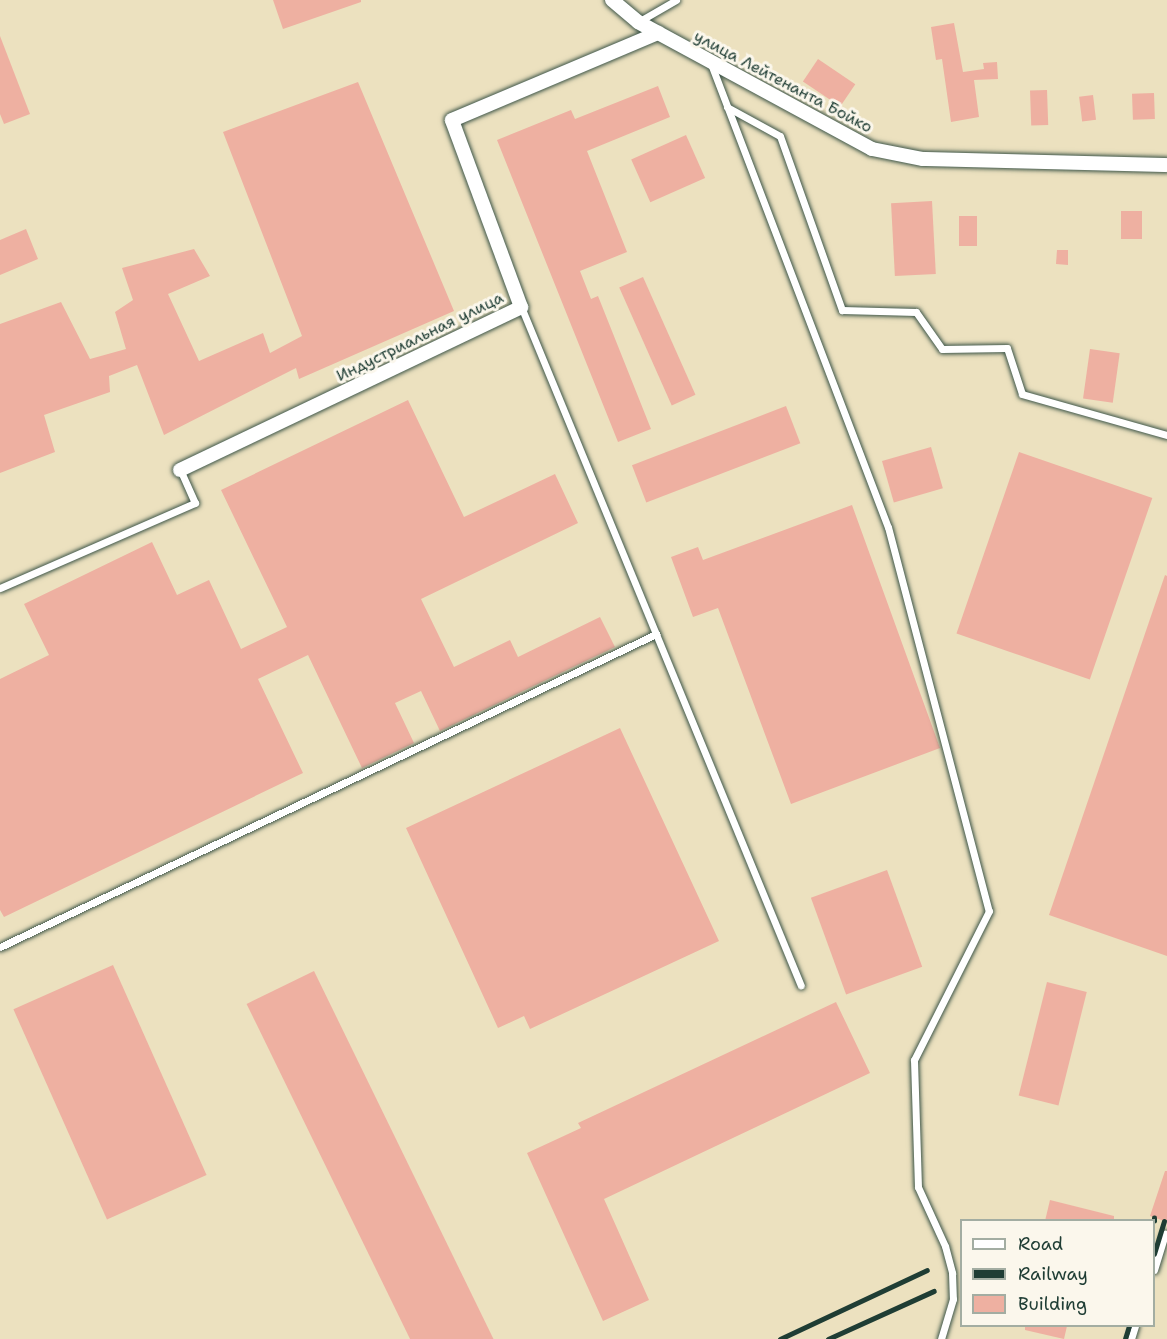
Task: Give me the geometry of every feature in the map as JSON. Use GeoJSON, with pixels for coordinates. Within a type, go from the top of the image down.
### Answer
{"type":"FeatureCollection","features":[{"type":"Feature","properties":{"kind":"street","name":"улица Лейтенанта Бойко"},"geometry":{"type":"LineString","coordinates":[[612,0],[638,22],[872,149],[923,159],[1167,165]]}},
{"type":"Feature","properties":{"kind":"street","name":"Индустриальная улица"},"geometry":{"type":"LineString","coordinates":[[180,470],[521,307],[452,120],[658,33]]}},
{"type":"Feature","properties":{"kind":"lane"},"geometry":{"type":"LineString","coordinates":[[638,22],[676,0]]}},
{"type":"Feature","properties":{"kind":"lane"},"geometry":{"type":"LineString","coordinates":[[710,61],[888,527],[989,911],[914,1060],[918,1187],[945,1246],[952,1273],[953,1299],[941,1339]]}},
{"type":"Feature","properties":{"kind":"lane"},"geometry":{"type":"LineString","coordinates":[[727,107],[780,136],[842,310],[916,312],[942,349],[1007,348],[1022,394],[1167,435]]}},
{"type":"Feature","properties":{"kind":"lane"},"geometry":{"type":"LineString","coordinates":[[521,307],[801,986]]}},
{"type":"Feature","properties":{"kind":"lane"},"geometry":{"type":"LineString","coordinates":[[0,588],[195,502],[180,470]]}},
{"type":"Feature","properties":{"kind":"lane"},"geometry":{"type":"LineString","coordinates":[[0,947],[656,634]]}},
{"type":"Feature","properties":{"kind":"lane"},"geometry":{"type":"LineString","coordinates":[[1155,1267],[1165,1234]]}},
{"type":"Feature","properties":{"kind":"building"},"geometry":{"type":"Polygon","coordinates":[[[273,0],[361,0],[361,2],[283,29],[273,0]]]}},
{"type":"Feature","properties":{"kind":"building"},"geometry":{"type":"Polygon","coordinates":[[[954,23],[963,72],[984,69],[983,63],[997,62],[998,79],[974,80],[979,117],[951,122],[942,59],[936,60],[931,27],[954,23]]]}},
{"type":"Feature","properties":{"kind":"building"},"geometry":{"type":"Polygon","coordinates":[[[0,36],[30,114],[4,124],[0,114],[0,36]]]}},
{"type":"Feature","properties":{"kind":"building"},"geometry":{"type":"Polygon","coordinates":[[[818,59],[855,84],[840,107],[803,81],[818,59]]]}},
{"type":"Feature","properties":{"kind":"building"},"geometry":{"type":"Polygon","coordinates":[[[358,82],[454,311],[299,379],[296,368],[164,435],[137,365],[109,376],[110,392],[44,415],[55,452],[0,473],[0,324],[61,302],[90,359],[126,349],[115,312],[133,300],[122,268],[194,249],[210,276],[168,294],[199,361],[263,333],[270,353],[302,336],[223,132],[358,82]]]}},
{"type":"Feature","properties":{"kind":"building"},"geometry":{"type":"Polygon","coordinates":[[[658,86],[670,117],[587,151],[627,252],[580,271],[591,299],[598,296],[651,429],[618,442],[497,140],[571,110],[575,119],[658,86]]]}},
{"type":"Feature","properties":{"kind":"building"},"geometry":{"type":"Polygon","coordinates":[[[1047,90],[1048,125],[1031,126],[1030,91],[1047,90]]]}},
{"type":"Feature","properties":{"kind":"building"},"geometry":{"type":"Polygon","coordinates":[[[1154,93],[1155,119],[1133,120],[1132,94],[1154,93]]]}},
{"type":"Feature","properties":{"kind":"building"},"geometry":{"type":"Polygon","coordinates":[[[1093,95],[1096,120],[1082,122],[1079,97],[1093,95]]]}},
{"type":"Feature","properties":{"kind":"building"},"geometry":{"type":"Polygon","coordinates":[[[686,135],[705,178],[650,202],[631,159],[686,135]]]}},
{"type":"Feature","properties":{"kind":"building"},"geometry":{"type":"Polygon","coordinates":[[[932,201],[936,274],[895,276],[891,203],[932,201]]]}},
{"type":"Feature","properties":{"kind":"building"},"geometry":{"type":"Polygon","coordinates":[[[1121,211],[1142,211],[1142,239],[1121,239],[1121,211]]]}},
{"type":"Feature","properties":{"kind":"building"},"geometry":{"type":"Polygon","coordinates":[[[959,216],[977,216],[977,246],[959,246],[959,216]]]}},
{"type":"Feature","properties":{"kind":"building"},"geometry":{"type":"Polygon","coordinates":[[[26,229],[38,259],[0,275],[0,240],[26,229]]]}},
{"type":"Feature","properties":{"kind":"building"},"geometry":{"type":"Polygon","coordinates":[[[1057,250],[1068,250],[1068,265],[1056,264],[1057,250]]]}},
{"type":"Feature","properties":{"kind":"building"},"geometry":{"type":"Polygon","coordinates":[[[643,277],[695,395],[672,405],[619,288],[643,277]]]}},
{"type":"Feature","properties":{"kind":"building"},"geometry":{"type":"Polygon","coordinates":[[[1090,349],[1120,353],[1113,403],[1083,399],[1090,349]]]}},
{"type":"Feature","properties":{"kind":"building"},"geometry":{"type":"Polygon","coordinates":[[[408,400],[464,517],[555,474],[578,523],[421,599],[454,667],[510,640],[518,657],[600,617],[615,647],[440,731],[421,691],[395,703],[414,743],[362,768],[308,655],[258,679],[303,773],[4,917],[0,910],[0,679],[49,655],[24,604],[152,542],[177,595],[209,580],[241,649],[287,627],[221,490],[408,400]]]}},
{"type":"Feature","properties":{"kind":"building"},"geometry":{"type":"Polygon","coordinates":[[[786,406],[800,443],[646,502],[632,465],[786,406]]]}},
{"type":"Feature","properties":{"kind":"building"},"geometry":{"type":"Polygon","coordinates":[[[931,447],[943,488],[894,502],[882,461],[931,447]]]}},
{"type":"Feature","properties":{"kind":"building"},"geometry":{"type":"Polygon","coordinates":[[[1019,452],[1152,498],[1090,679],[956,634],[1019,452]]]}},
{"type":"Feature","properties":{"kind":"building"},"geometry":{"type":"Polygon","coordinates":[[[852,505],[940,748],[791,804],[718,608],[693,617],[671,557],[698,547],[703,560],[852,505]]]}},
{"type":"Feature","properties":{"kind":"building"},"geometry":{"type":"Polygon","coordinates":[[[1165,575],[1167,576],[1167,956],[1049,915],[1165,575]]]}},
{"type":"Feature","properties":{"kind":"building"},"geometry":{"type":"Polygon","coordinates":[[[620,728],[719,941],[530,1029],[524,1016],[498,1028],[406,828],[620,728]]]}},
{"type":"Feature","properties":{"kind":"building"},"geometry":{"type":"Polygon","coordinates":[[[887,870],[922,967],[846,994],[811,898],[887,870]]]}},
{"type":"Feature","properties":{"kind":"building"},"geometry":{"type":"Polygon","coordinates":[[[113,965],[207,1175],[107,1219],[13,1009],[113,965]]]}},
{"type":"Feature","properties":{"kind":"building"},"geometry":{"type":"Polygon","coordinates":[[[314,971],[493,1339],[410,1339],[247,1004],[314,971]]]}},
{"type":"Feature","properties":{"kind":"building"},"geometry":{"type":"Polygon","coordinates":[[[1047,982],[1087,992],[1058,1105],[1019,1096],[1047,982]]]}},
{"type":"Feature","properties":{"kind":"building"},"geometry":{"type":"Polygon","coordinates":[[[836,1002],[870,1073],[604,1199],[649,1300],[603,1321],[527,1153],[581,1128],[578,1123],[836,1002]]]}},
{"type":"Feature","properties":{"kind":"building"},"geometry":{"type":"Polygon","coordinates":[[[1165,1171],[1167,1171],[1167,1222],[1150,1216],[1165,1171]]]}},
{"type":"Feature","properties":{"kind":"building"},"geometry":{"type":"Polygon","coordinates":[[[1050,1200],[1114,1216],[1114,1219],[1045,1219],[1050,1200]]]}},
{"type":"Feature","properties":{"kind":"building"},"geometry":{"type":"Polygon","coordinates":[[[1025,1327],[1067,1327],[1064,1339],[1025,1330],[1025,1327]]]}},
{"type":"Feature","properties":{"kind":"railway"},"geometry":{"type":"LineString","coordinates":[[1155,1251],[1164,1221]]}},
{"type":"Feature","properties":{"kind":"railway"},"geometry":{"type":"LineString","coordinates":[[780,1339],[927,1270]]}},
{"type":"Feature","properties":{"kind":"railway"},"geometry":{"type":"LineString","coordinates":[[828,1339],[934,1291]]}},
{"type":"Feature","properties":{"kind":"railway"},"geometry":{"type":"LineString","coordinates":[[1125,1339],[1129,1327]]}}]}
